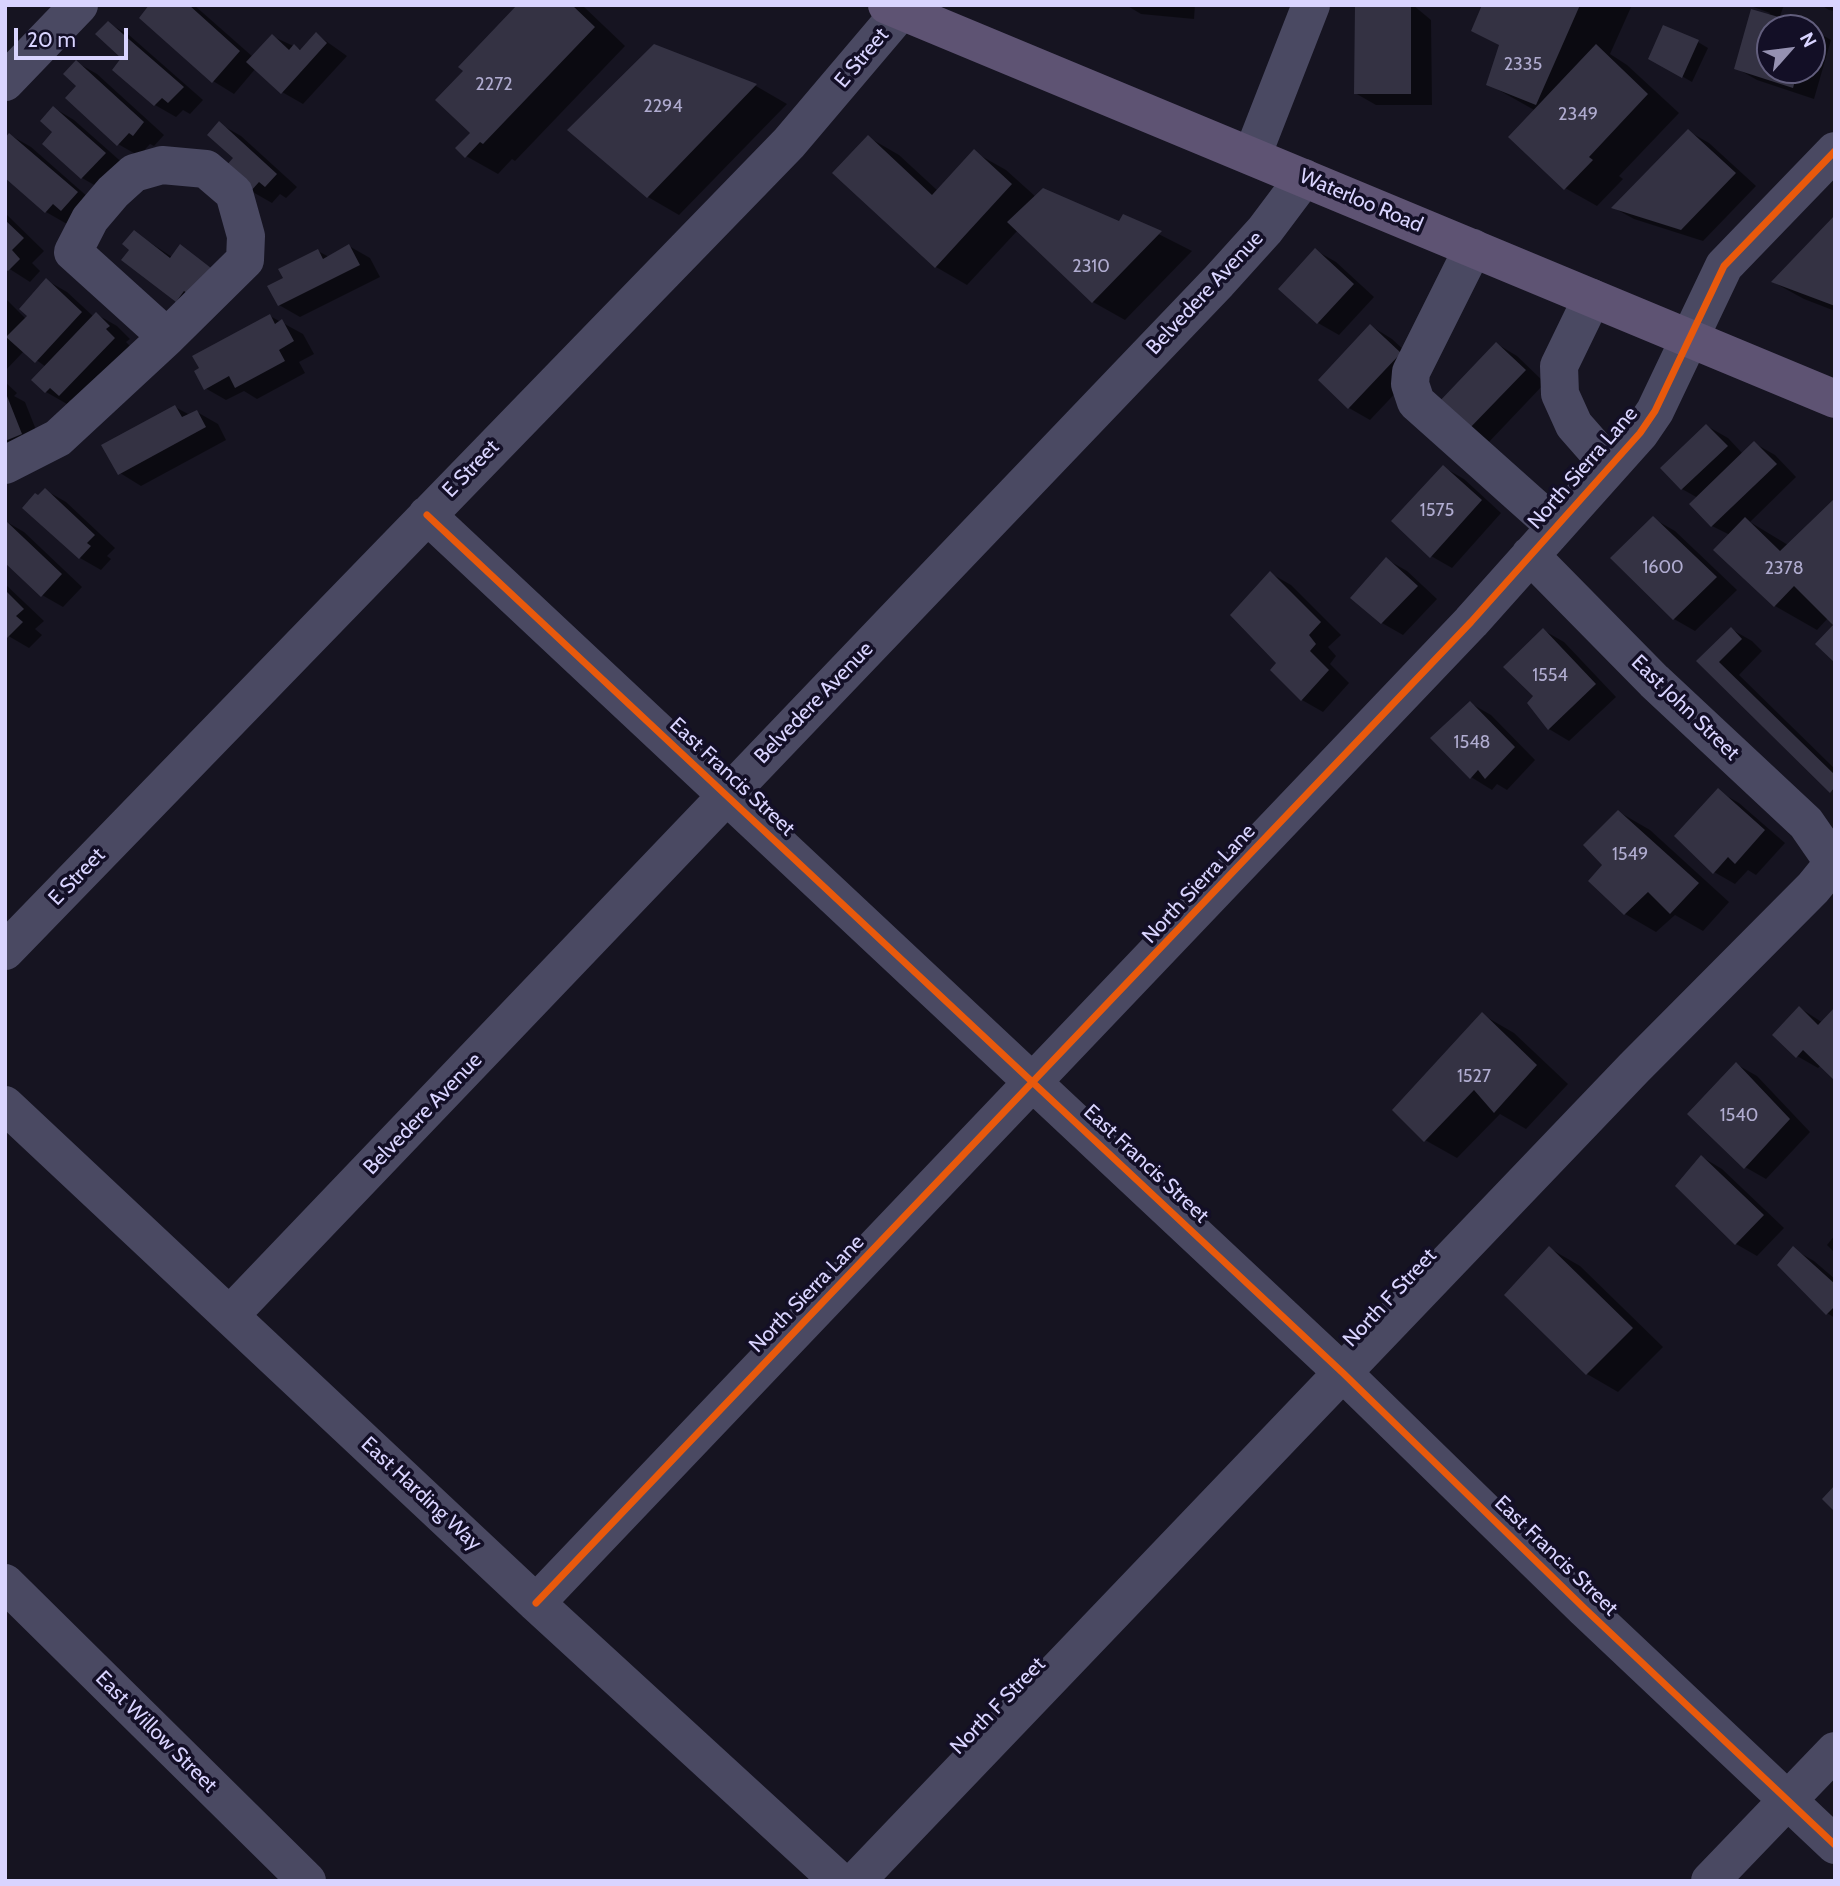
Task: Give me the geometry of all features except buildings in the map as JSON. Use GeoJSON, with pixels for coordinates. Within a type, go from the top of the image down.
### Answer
{"type":"FeatureCollection","features":[{"type":"Feature","properties":{"kind":"main road","name":"Waterloo Road"},"geometry":{"type":"LineString","coordinates":[[894,8],[1835,399]]}},
{"type":"Feature","properties":{"kind":"street"},"geometry":{"type":"LineString","coordinates":[[5,82],[79,5]]}},
{"type":"Feature","properties":{"kind":"street"},"geometry":{"type":"LineString","coordinates":[[1252,156],[1311,5]]}},
{"type":"Feature","properties":{"kind":"street","name":"E Street"},"geometry":{"type":"LineString","coordinates":[[5,951],[789,143],[894,8]]}},
{"type":"Feature","properties":{"kind":"street","name":"North Sierra Lane"},"geometry":{"type":"LineString","coordinates":[[536,1603],[1034,1083],[1556,527],[1640,433],[1655,411],[1724,266],[1835,151]]}},
{"type":"Feature","properties":{"kind":"street"},"geometry":{"type":"LineString","coordinates":[[5,465],[58,438],[167,337],[245,260],[246,236],[234,192],[206,169],[162,165],[134,173],[90,219],[73,252],[167,337]]}},
{"type":"Feature","properties":{"kind":"street","name":"Belvedere Avenue"},"geometry":{"type":"LineString","coordinates":[[230,1315],[1218,282],[1265,230],[1304,178]]}},
{"type":"Feature","properties":{"kind":"street"},"geometry":{"type":"LineString","coordinates":[[1473,248],[1412,372],[1410,384],[1416,402],[1556,527]]}},
{"type":"Feature","properties":{"kind":"street"},"geometry":{"type":"LineString","coordinates":[[1592,298],[1559,366],[1560,394],[1574,425],[1610,466]]}},
{"type":"Feature","properties":{"kind":"street","name":"East Francis Street"},"geometry":{"type":"LineString","coordinates":[[427,515],[1344,1374],[1835,1845]]}},
{"type":"Feature","properties":{"kind":"street","name":"East John Street"},"geometry":{"type":"LineString","coordinates":[[1530,555],[1654,681],[1807,823],[1834,863]]}},
{"type":"Feature","properties":{"kind":"street","name":"North F Street"},"geometry":{"type":"LineString","coordinates":[[856,1881],[1634,1068],[1813,888],[1834,863]]}},
{"type":"Feature","properties":{"kind":"street","name":"East Harding Way"},"geometry":{"type":"LineString","coordinates":[[5,1105],[536,1603],[839,1881]]}},
{"type":"Feature","properties":{"kind":"street","name":"East Willow Street"},"geometry":{"type":"LineString","coordinates":[[5,1583],[307,1881]]}},
{"type":"Feature","properties":{"kind":"street"},"geometry":{"type":"LineString","coordinates":[[1710,1881],[1835,1751]]}},
{"type":"Feature","properties":{"kind":"cycle path"},"geometry":{"type":"LineString","coordinates":[[536,1603],[1471,622],[1640,433],[1655,411],[1724,266],[1835,151]]}},
{"type":"Feature","properties":{"kind":"cycle path"},"geometry":{"type":"LineString","coordinates":[[427,515],[1344,1374],[1585,1609],[1835,1845]]}}]}
